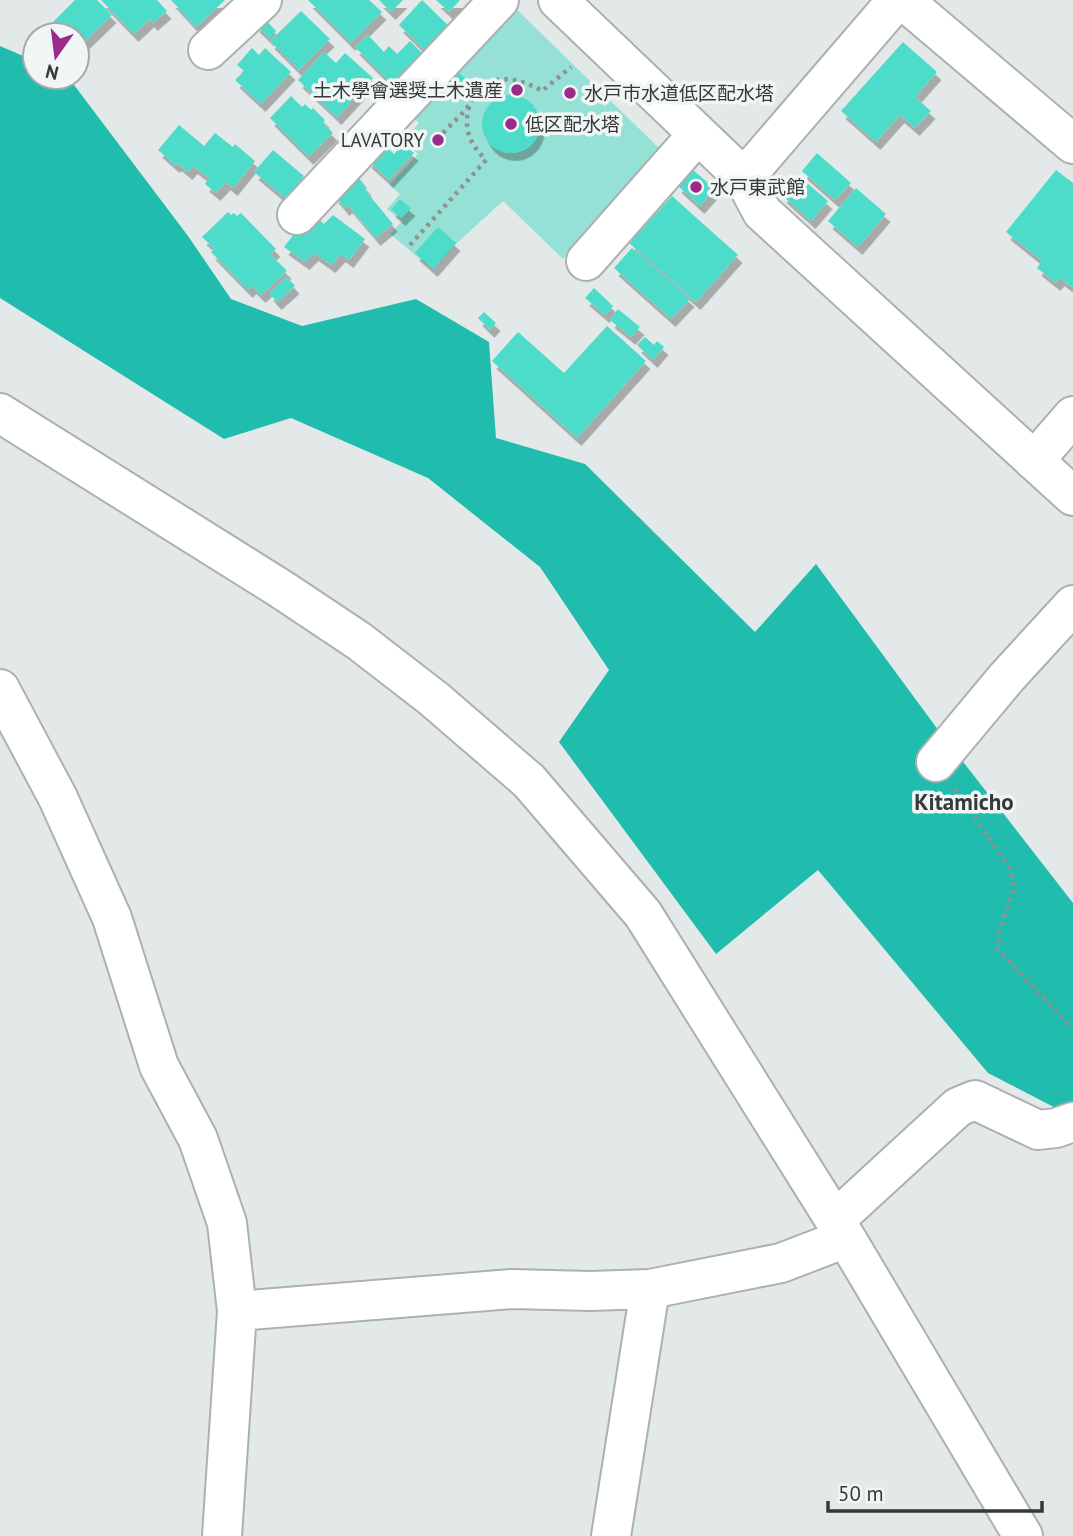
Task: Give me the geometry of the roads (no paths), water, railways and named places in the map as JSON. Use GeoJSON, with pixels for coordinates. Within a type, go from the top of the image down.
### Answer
{"type":"FeatureCollection","features":[{"type":"Feature","properties":{"kind":"street"},"geometry":{"type":"LineString","coordinates":[[208,50],[262,0]]}},
{"type":"Feature","properties":{"kind":"street"},"geometry":{"type":"LineString","coordinates":[[297,215],[499,0]]}},
{"type":"Feature","properties":{"kind":"street"},"geometry":{"type":"LineString","coordinates":[[558,0],[744,178],[762,212],[1073,496]]}},
{"type":"Feature","properties":{"kind":"street"},"geometry":{"type":"LineString","coordinates":[[744,178],[897,0]]}},
{"type":"Feature","properties":{"kind":"street"},"geometry":{"type":"LineString","coordinates":[[903,0],[1073,144]]}},
{"type":"Feature","properties":{"kind":"street"},"geometry":{"type":"LineString","coordinates":[[586,261],[698,134]]}},
{"type":"Feature","properties":{"kind":"street"},"geometry":{"type":"LineString","coordinates":[[0,413],[359,641],[435,699],[529,781],[643,914],[840,1229],[1023,1536]]}},
{"type":"Feature","properties":{"kind":"street"},"geometry":{"type":"LineString","coordinates":[[1034,461],[1073,416]]}},
{"type":"Feature","properties":{"kind":"street"},"geometry":{"type":"LineString","coordinates":[[936,762],[1007,677],[1073,605]]}},
{"type":"Feature","properties":{"kind":"street"},"geometry":{"type":"LineString","coordinates":[[0,689],[58,798],[106,906],[159,1066],[198,1139],[228,1223],[237,1311],[222,1536]]}},
{"type":"Feature","properties":{"kind":"street"},"geometry":{"type":"LineString","coordinates":[[237,1311],[512,1289],[650,1289],[781,1263],[840,1229],[958,1108],[975,1100],[1038,1130],[1073,1122]]}},
{"type":"Feature","properties":{"kind":"street"},"geometry":{"type":"LineString","coordinates":[[611,1536],[650,1289]]}},
{"type":"Feature","properties":{"kind":"place","name":"土木學會選奨土木遺産"},"geometry":{"type":"Point","coordinates":[517,90]}},
{"type":"Feature","properties":{"kind":"place","name":"水戸市水道低区配水塔"},"geometry":{"type":"Point","coordinates":[570,93]}},
{"type":"Feature","properties":{"kind":"place","name":"低区配水塔"},"geometry":{"type":"Point","coordinates":[511,124]}},
{"type":"Feature","properties":{"kind":"place","name":"LAVATORY"},"geometry":{"type":"Point","coordinates":[438,140]}},
{"type":"Feature","properties":{"kind":"place","name":"水戸東武館"},"geometry":{"type":"Point","coordinates":[696,187]}},
{"type":"Feature","properties":{"kind":"district","name":"Kitamicho"},"geometry":{"type":"Point","coordinates":[964,801]}}]}
